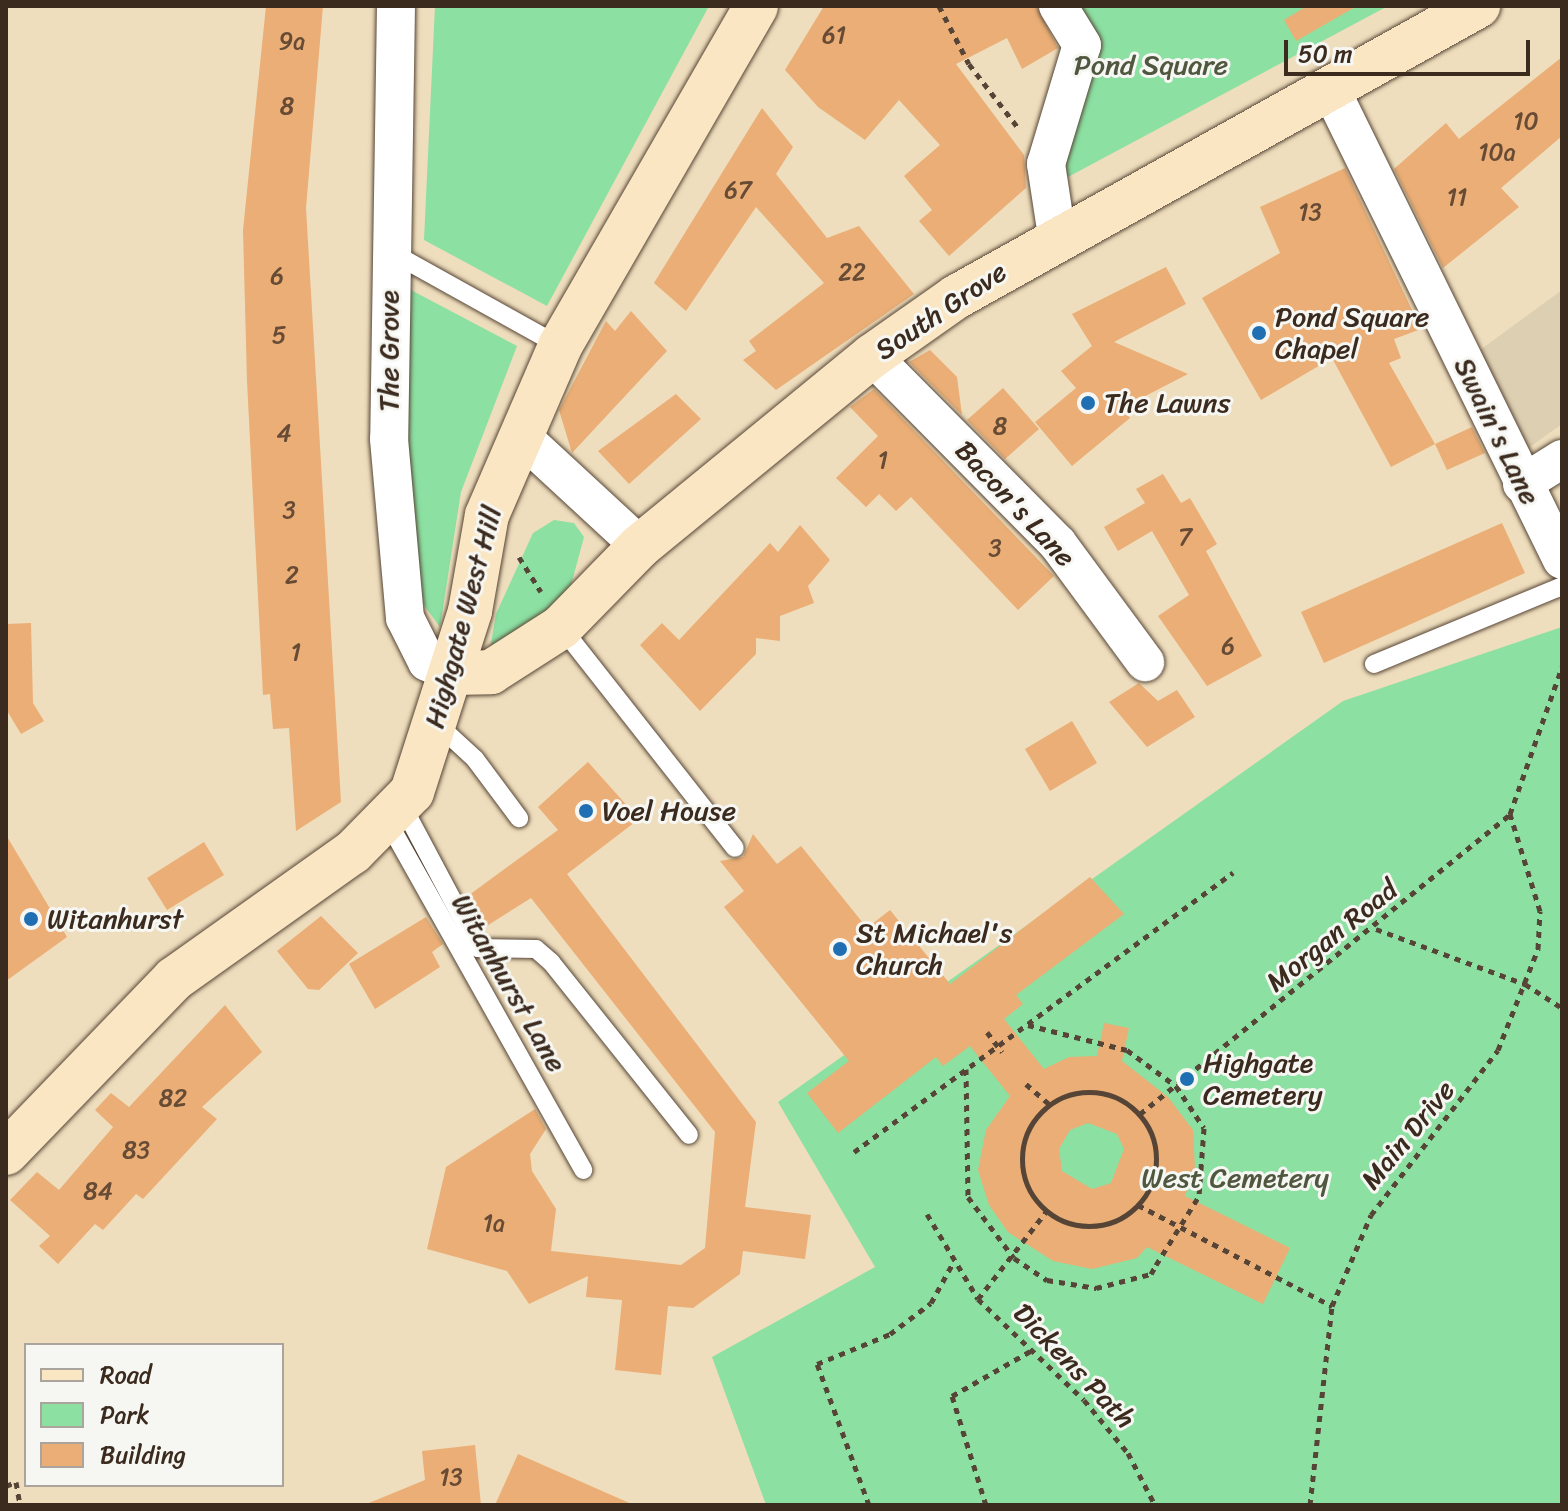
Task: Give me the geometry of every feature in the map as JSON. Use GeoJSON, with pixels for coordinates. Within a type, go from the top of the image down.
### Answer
{"type":"FeatureCollection","features":[{"type":"Feature","properties":{"kind":"street","name":"The Grove"},"geometry":{"type":"LineString","coordinates":[[396,6],[389,251],[389,439],[405,618],[427,662],[452,673]]}},
{"type":"Feature","properties":{"kind":"street","name":"Highgate West Hill"},"geometry":{"type":"LineString","coordinates":[[395,813],[436,723],[452,673],[487,515],[560,346],[756,6]]}},
{"type":"Feature","properties":{"kind":"street"},"geometry":{"type":"LineString","coordinates":[[1057,236],[1046,164],[1082,45],[1058,6]]}},
{"type":"Feature","properties":{"kind":"street","name":"South Grove"},"geometry":{"type":"LineString","coordinates":[[452,673],[491,672],[561,627],[640,546],[872,356],[1057,236],[1478,6]]}},
{"type":"Feature","properties":{"kind":"street","name":"Swain's Lane"},"geometry":{"type":"LineString","coordinates":[[1329,86],[1562,560]]}},
{"type":"Feature","properties":{"kind":"street","name":"Bacon's Lane"},"geometry":{"type":"LineString","coordinates":[[872,356],[1058,544],[1145,662]]}},
{"type":"Feature","properties":{"kind":"street"},"geometry":{"type":"LineString","coordinates":[[522,437],[640,546]]}},
{"type":"Feature","properties":{"kind":"street"},"geometry":{"type":"LineString","coordinates":[[1522,484],[1562,459]]}},
{"type":"Feature","properties":{"kind":"street"},"geometry":{"type":"LineString","coordinates":[[6,1153],[174,979],[395,813]]}},
{"type":"Feature","properties":{"kind":"lane"},"geometry":{"type":"LineString","coordinates":[[389,251],[560,346]]}},
{"type":"Feature","properties":{"kind":"lane"},"geometry":{"type":"LineString","coordinates":[[1374,664],[1562,586]]}},
{"type":"Feature","properties":{"kind":"lane"},"geometry":{"type":"LineString","coordinates":[[561,627],[735,848]]}},
{"type":"Feature","properties":{"kind":"lane"},"geometry":{"type":"LineString","coordinates":[[436,723],[475,759],[519,818]]}},
{"type":"Feature","properties":{"kind":"lane"},"geometry":{"type":"LineString","coordinates":[[395,813],[478,948],[536,949],[551,962],[689,1135]]}},
{"type":"Feature","properties":{"kind":"lane","name":"Witanhurst Lane"},"geometry":{"type":"LineString","coordinates":[[395,813],[583,1170]]}},
{"type":"Feature","properties":{"kind":"path"},"geometry":{"type":"LineString","coordinates":[[939,6],[969,64],[1046,164]]}},
{"type":"Feature","properties":{"kind":"path"},"geometry":{"type":"LineString","coordinates":[[487,515],[561,627]]}},
{"type":"Feature","properties":{"kind":"path"},"geometry":{"type":"LineString","coordinates":[[1510,814],[1562,667]]}},
{"type":"Feature","properties":{"kind":"path","name":"Morgan Road"},"geometry":{"type":"LineString","coordinates":[[1140,1114],[1376,928],[1510,814]]}},
{"type":"Feature","properties":{"kind":"path","name":"Main Drive"},"geometry":{"type":"LineString","coordinates":[[1310,1505],[1332,1306],[1371,1215],[1498,1050],[1538,949],[1540,911],[1510,814]]}},
{"type":"Feature","properties":{"kind":"path"},"geometry":{"type":"LineString","coordinates":[[854,1152],[1233,873]]}},
{"type":"Feature","properties":{"kind":"path"},"geometry":{"type":"LineString","coordinates":[[1376,928],[1525,984],[1562,1008]]}},
{"type":"Feature","properties":{"kind":"path"},"geometry":{"type":"LineString","coordinates":[[966,1068],[968,1197],[1014,1258],[1047,1280],[1096,1288],[1151,1274],[1199,1196],[1204,1128],[1176,1086],[1127,1050],[1028,1025]]}},
{"type":"Feature","properties":{"kind":"path"},"geometry":{"type":"LineString","coordinates":[[987,1032],[1002,1052]]}},
{"type":"Feature","properties":{"kind":"path"},"geometry":{"type":"LineString","coordinates":[[1026,1084],[1049,1104]]}},
{"type":"Feature","properties":{"kind":"path"},"geometry":{"type":"LineString","coordinates":[[1080,1091],[1112,1095],[1140,1114],[1155,1143],[1154,1176],[1138,1205],[1099,1224],[1077,1225],[1046,1212],[1027,1187],[1021,1157],[1028,1127],[1049,1104],[1080,1091]]}},
{"type":"Feature","properties":{"kind":"path"},"geometry":{"type":"LineString","coordinates":[[1138,1205],[1332,1306]]}},
{"type":"Feature","properties":{"kind":"path"},"geometry":{"type":"LineString","coordinates":[[978,1299],[1014,1258],[1046,1212]]}},
{"type":"Feature","properties":{"kind":"path","name":"Dickens Path"},"geometry":{"type":"LineString","coordinates":[[927,1214],[953,1263],[978,1299],[1034,1349],[1128,1453],[1155,1505]]}},
{"type":"Feature","properties":{"kind":"path"},"geometry":{"type":"LineString","coordinates":[[869,1505],[817,1364],[890,1334],[931,1303],[953,1263]]}},
{"type":"Feature","properties":{"kind":"path"},"geometry":{"type":"LineString","coordinates":[[986,1505],[952,1396],[1034,1349]]}},
{"type":"Feature","properties":{"kind":"path"},"geometry":{"type":"LineString","coordinates":[[6,1486],[16,1482],[20,1505]]}},
{"type":"Feature","properties":{"kind":"shaded area"},"geometry":{"type":"Polygon","coordinates":[[[1562,290],[1562,424],[1527,449],[1480,350],[1562,290]]]}},
{"type":"Feature","properties":{"kind":"green space"},"geometry":{"type":"Polygon","coordinates":[[[435,6],[709,6],[547,306],[424,240],[435,6]]]}},
{"type":"Feature","properties":{"kind":"green space","name":"Pond Square"},"geometry":{"type":"Polygon","coordinates":[[[1073,6],[1388,6],[1066,178],[1073,6]]]}},
{"type":"Feature","properties":{"kind":"green space"},"geometry":{"type":"Polygon","coordinates":[[[409,289],[517,346],[461,492],[440,627],[423,604],[408,448],[409,289]]]}},
{"type":"Feature","properties":{"kind":"green space"},"geometry":{"type":"Polygon","coordinates":[[[554,520],[574,523],[584,537],[567,600],[490,649],[496,614],[533,533],[554,520]]]}},
{"type":"Feature","properties":{"kind":"green space","name":"Highgate Cemetery"},"geometry":{"type":"Polygon","coordinates":[[[1562,627],[1562,1505],[766,1505],[712,1357],[875,1267],[778,1102],[1343,701],[1562,627]]]}},
{"type":"Feature","properties":{"kind":"building"},"geometry":{"type":"Polygon","coordinates":[[[266,6],[323,6],[306,208],[341,802],[296,831],[289,728],[273,729],[270,694],[263,695],[247,381],[243,230],[266,6]]]}},
{"type":"Feature","properties":{"kind":"building"},"geometry":{"type":"Polygon","coordinates":[[[824,6],[1036,6],[1058,48],[1022,69],[1007,38],[956,64],[1024,155],[1026,188],[949,256],[919,221],[932,210],[904,176],[940,145],[899,100],[865,140],[818,107],[785,70],[824,6]]]}},
{"type":"Feature","properties":{"kind":"building"},"geometry":{"type":"Polygon","coordinates":[[[1307,6],[1357,6],[1296,41],[1284,20],[1307,6]]]}},
{"type":"Feature","properties":{"kind":"building"},"geometry":{"type":"Polygon","coordinates":[[[1562,57],[1562,136],[1501,188],[1519,207],[1443,268],[1394,169],[1446,123],[1459,139],[1562,57]]]}},
{"type":"Feature","properties":{"kind":"building"},"geometry":{"type":"Polygon","coordinates":[[[762,108],[793,147],[776,174],[827,238],[859,226],[914,294],[776,390],[743,360],[756,351],[749,341],[824,283],[756,207],[686,311],[654,283],[762,108]]]}},
{"type":"Feature","properties":{"kind":"building"},"geometry":{"type":"Polygon","coordinates":[[[1345,168],[1421,329],[1394,339],[1401,358],[1389,363],[1435,444],[1391,467],[1332,358],[1261,400],[1202,298],[1280,253],[1260,207],[1345,168]]]}},
{"type":"Feature","properties":{"kind":"building"},"geometry":{"type":"Polygon","coordinates":[[[1166,267],[1186,304],[1114,342],[1188,374],[1122,408],[1130,418],[1072,466],[1035,422],[1076,388],[1061,371],[1092,346],[1072,314],[1166,267]]]}},
{"type":"Feature","properties":{"kind":"building"},"geometry":{"type":"Polygon","coordinates":[[[631,311],[667,351],[572,453],[559,410],[606,321],[615,331],[631,311]]]}},
{"type":"Feature","properties":{"kind":"building"},"geometry":{"type":"Polygon","coordinates":[[[930,350],[957,377],[962,415],[909,362],[930,350]]]}},
{"type":"Feature","properties":{"kind":"building"},"geometry":{"type":"Polygon","coordinates":[[[1003,388],[1039,429],[1005,459],[967,420],[1003,388]]]}},
{"type":"Feature","properties":{"kind":"building"},"geometry":{"type":"Polygon","coordinates":[[[874,389],[1054,576],[1018,610],[911,497],[896,511],[879,494],[866,507],[836,478],[878,436],[850,407],[874,389]]]}},
{"type":"Feature","properties":{"kind":"building"},"geometry":{"type":"Polygon","coordinates":[[[676,394],[701,419],[629,484],[598,451],[676,394]]]}},
{"type":"Feature","properties":{"kind":"building"},"geometry":{"type":"Polygon","coordinates":[[[1472,427],[1485,453],[1447,470],[1435,444],[1472,427]]]}},
{"type":"Feature","properties":{"kind":"building"},"geometry":{"type":"Polygon","coordinates":[[[1163,474],[1181,503],[1190,498],[1217,544],[1206,551],[1262,656],[1207,686],[1158,616],[1189,595],[1152,531],[1118,551],[1104,527],[1145,503],[1136,489],[1163,474]]]}},
{"type":"Feature","properties":{"kind":"building"},"geometry":{"type":"Polygon","coordinates":[[[1502,523],[1525,573],[1324,663],[1301,612],[1502,523]]]}},
{"type":"Feature","properties":{"kind":"building"},"geometry":{"type":"Polygon","coordinates":[[[800,525],[830,560],[808,586],[814,603],[780,616],[780,641],[756,638],[756,654],[700,711],[640,645],[662,623],[679,640],[770,543],[778,552],[800,525]]]}},
{"type":"Feature","properties":{"kind":"building"},"geometry":{"type":"Polygon","coordinates":[[[31,623],[33,703],[44,721],[21,734],[6,709],[6,624],[31,623]]]}},
{"type":"Feature","properties":{"kind":"building"},"geometry":{"type":"Polygon","coordinates":[[[1139,683],[1158,701],[1177,690],[1195,717],[1147,747],[1109,702],[1139,683]]]}},
{"type":"Feature","properties":{"kind":"building"},"geometry":{"type":"Polygon","coordinates":[[[1072,721],[1097,763],[1050,791],[1025,749],[1072,721]]]}},
{"type":"Feature","properties":{"kind":"building"},"geometry":{"type":"Polygon","coordinates":[[[588,762],[639,819],[567,874],[756,1122],[745,1207],[811,1215],[805,1259],[743,1251],[740,1274],[693,1308],[668,1306],[661,1375],[615,1370],[622,1300],[586,1297],[588,1276],[529,1304],[507,1271],[427,1249],[446,1167],[535,1109],[546,1129],[530,1154],[532,1171],[556,1209],[551,1251],[681,1265],[705,1248],[715,1132],[531,898],[482,929],[465,898],[558,830],[538,807],[588,762]]]}},
{"type":"Feature","properties":{"kind":"building"},"geometry":{"type":"Polygon","coordinates":[[[753,834],[777,864],[801,846],[867,928],[890,910],[950,984],[1090,877],[1124,914],[1016,995],[1023,1004],[1004,1019],[1044,1069],[1069,1057],[1097,1056],[1104,1023],[1129,1028],[1122,1061],[1168,1097],[1193,1130],[1195,1168],[1185,1196],[1290,1248],[1263,1304],[1147,1247],[1137,1258],[1092,1269],[1053,1261],[1008,1232],[989,1205],[978,1170],[986,1130],[1010,1096],[970,1046],[943,1066],[936,1057],[838,1133],[807,1093],[849,1061],[724,907],[744,891],[720,861],[743,857],[753,834]],[[1088,1123],[1070,1130],[1059,1149],[1062,1171],[1092,1189],[1111,1183],[1124,1149],[1117,1134],[1088,1123]]]}},
{"type":"Feature","properties":{"kind":"building","name":"Witanhurst"},"geometry":{"type":"Polygon","coordinates":[[[6,835],[67,937],[6,981],[6,835]]]}},
{"type":"Feature","properties":{"kind":"building"},"geometry":{"type":"Polygon","coordinates":[[[204,842],[224,875],[167,910],[147,878],[204,842]]]}},
{"type":"Feature","properties":{"kind":"building"},"geometry":{"type":"Polygon","coordinates":[[[321,916],[358,953],[319,990],[308,989],[277,951],[321,916]]]}},
{"type":"Feature","properties":{"kind":"building"},"geometry":{"type":"Polygon","coordinates":[[[426,917],[443,944],[432,952],[440,967],[375,1009],[349,964],[426,917]]]}},
{"type":"Feature","properties":{"kind":"building"},"geometry":{"type":"Polygon","coordinates":[[[225,1005],[262,1052],[202,1107],[217,1119],[143,1199],[136,1194],[103,1230],[95,1224],[58,1264],[39,1246],[50,1236],[10,1200],[37,1172],[59,1190],[113,1127],[95,1110],[111,1093],[129,1107],[225,1005]]]}},
{"type":"Feature","properties":{"kind":"building"},"geometry":{"type":"Polygon","coordinates":[[[475,1445],[481,1505],[364,1505],[425,1480],[422,1451],[475,1445]]]}},
{"type":"Feature","properties":{"kind":"building"},"geometry":{"type":"Polygon","coordinates":[[[518,1454],[634,1505],[495,1505],[518,1454]]]}},
{"type":"Feature","properties":{"kind":"place","name":"Pond Square Chapel"},"geometry":{"type":"Point","coordinates":[1259,333]}},
{"type":"Feature","properties":{"kind":"place","name":"The Lawns"},"geometry":{"type":"Point","coordinates":[1088,403]}},
{"type":"Feature","properties":{"kind":"place","name":"Voel House"},"geometry":{"type":"Point","coordinates":[586,811]}},
{"type":"Feature","properties":{"kind":"place","name":"Witanhurst"},"geometry":{"type":"Point","coordinates":[31,919]}},
{"type":"Feature","properties":{"kind":"place","name":"St Michael's Church"},"geometry":{"type":"Point","coordinates":[840,949]}},
{"type":"Feature","properties":{"kind":"place","name":"Highgate Cemetery"},"geometry":{"type":"Point","coordinates":[1187,1079]}},
{"type":"Feature","properties":{"kind":"park label","name":"West Cemetery"},"geometry":{"type":"Point","coordinates":[1235,1178]}}]}
